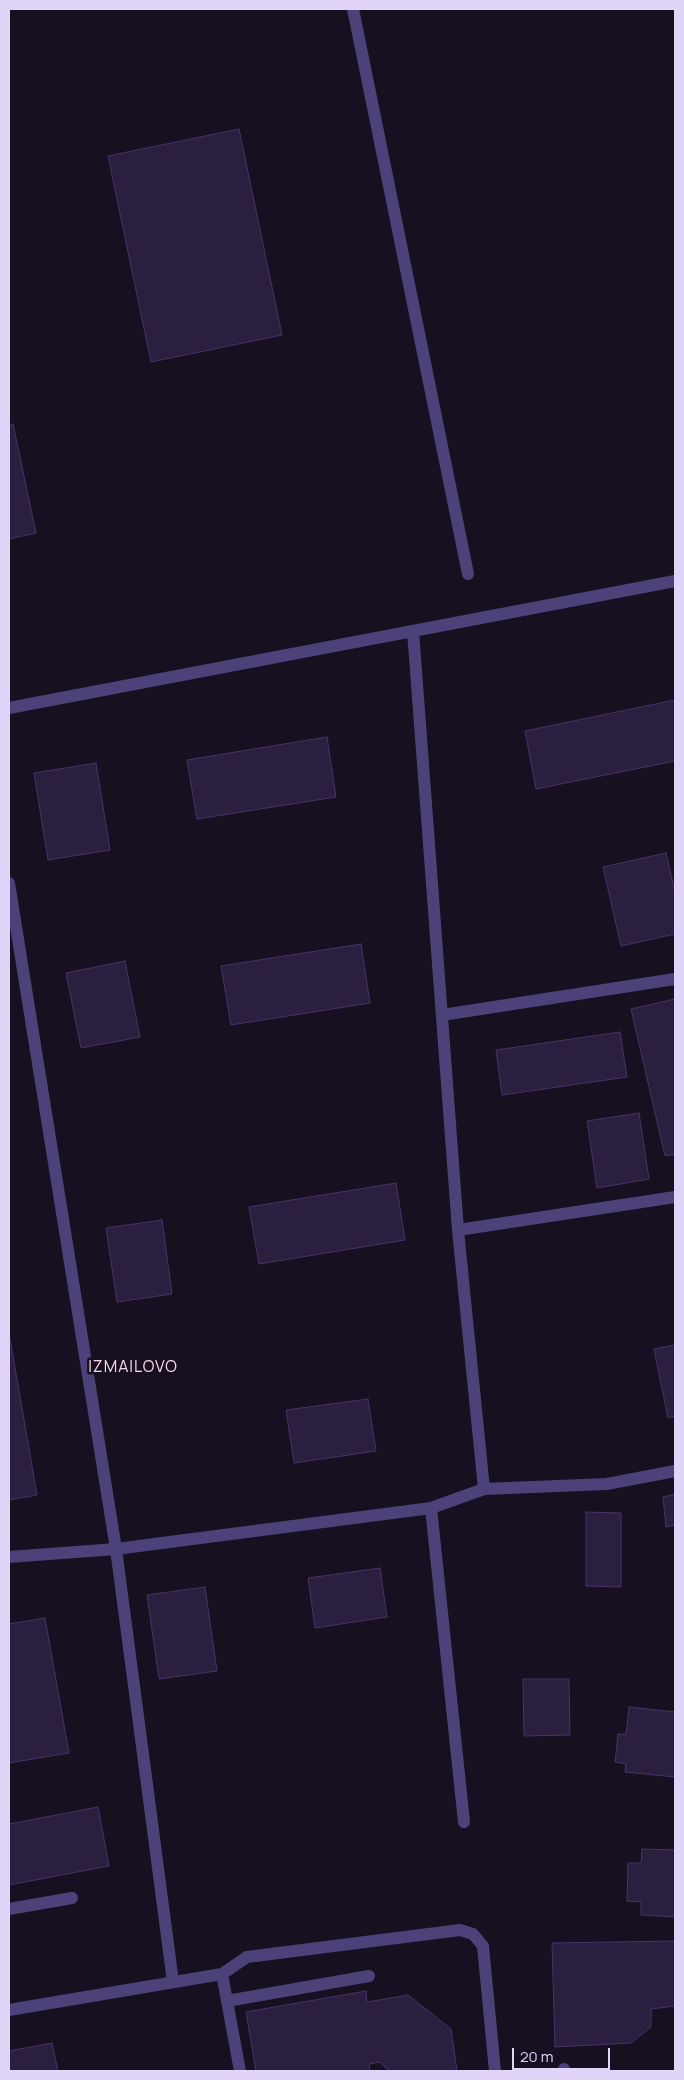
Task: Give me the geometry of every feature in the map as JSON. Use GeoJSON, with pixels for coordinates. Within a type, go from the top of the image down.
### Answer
{"type":"FeatureCollection","features":[{"type":"Feature","properties":{"kind":"street"},"geometry":{"type":"LineString","coordinates":[[353,9],[468,574]]}},
{"type":"Feature","properties":{"kind":"street"},"geometry":{"type":"LineString","coordinates":[[9,708],[675,581]]}},
{"type":"Feature","properties":{"kind":"street"},"geometry":{"type":"LineString","coordinates":[[413,631],[458,1230],[484,1489]]}},
{"type":"Feature","properties":{"kind":"street"},"geometry":{"type":"LineString","coordinates":[[9,883],[81,1320],[116,1549],[173,1982]]}},
{"type":"Feature","properties":{"kind":"street"},"geometry":{"type":"LineString","coordinates":[[442,1015],[675,979]]}},
{"type":"Feature","properties":{"kind":"street"},"geometry":{"type":"LineString","coordinates":[[458,1230],[675,1197]]}},
{"type":"Feature","properties":{"kind":"street"},"geometry":{"type":"LineString","coordinates":[[9,1557],[116,1549],[431,1508],[484,1489],[607,1484],[675,1471]]}},
{"type":"Feature","properties":{"kind":"street"},"geometry":{"type":"LineString","coordinates":[[431,1508],[464,1822]]}},
{"type":"Feature","properties":{"kind":"street"},"geometry":{"type":"LineString","coordinates":[[9,1909],[72,1898]]}},
{"type":"Feature","properties":{"kind":"street"},"geometry":{"type":"LineString","coordinates":[[9,2010],[222,1974],[247,1957],[460,1930],[473,1934],[483,1946],[495,2071]]}},
{"type":"Feature","properties":{"kind":"street"},"geometry":{"type":"LineString","coordinates":[[222,1974],[240,2071]]}},
{"type":"Feature","properties":{"kind":"street"},"geometry":{"type":"LineString","coordinates":[[227,2001],[369,1976]]}},
{"type":"Feature","properties":{"kind":"building"},"geometry":{"type":"Polygon","coordinates":[[[239,129],[282,335],[151,362],[108,156],[239,129]]]}},
{"type":"Feature","properties":{"kind":"building"},"geometry":{"type":"Polygon","coordinates":[[[13,424],[36,533],[9,539],[9,425],[13,424]]]}},
{"type":"Feature","properties":{"kind":"building"},"geometry":{"type":"Polygon","coordinates":[[[675,700],[675,761],[536,789],[525,731],[675,700]]]}},
{"type":"Feature","properties":{"kind":"building"},"geometry":{"type":"Polygon","coordinates":[[[327,737],[336,797],[197,819],[187,760],[327,737]]]}},
{"type":"Feature","properties":{"kind":"building"},"geometry":{"type":"Polygon","coordinates":[[[96,763],[110,850],[48,860],[34,773],[96,763]]]}},
{"type":"Feature","properties":{"kind":"building"},"geometry":{"type":"Polygon","coordinates":[[[666,853],[675,892],[675,934],[621,946],[603,867],[666,853]]]}},
{"type":"Feature","properties":{"kind":"building"},"geometry":{"type":"Polygon","coordinates":[[[361,944],[370,1003],[231,1025],[221,966],[361,944]]]}},
{"type":"Feature","properties":{"kind":"building"},"geometry":{"type":"Polygon","coordinates":[[[125,961],[140,1037],[81,1048],[66,973],[125,961]]]}},
{"type":"Feature","properties":{"kind":"building"},"geometry":{"type":"Polygon","coordinates":[[[675,999],[675,1154],[665,1156],[631,1009],[675,999]]]}},
{"type":"Feature","properties":{"kind":"building"},"geometry":{"type":"Polygon","coordinates":[[[620,1032],[627,1077],[502,1095],[496,1050],[620,1032]]]}},
{"type":"Feature","properties":{"kind":"building"},"geometry":{"type":"Polygon","coordinates":[[[639,1113],[649,1179],[597,1188],[587,1121],[639,1113]]]}},
{"type":"Feature","properties":{"kind":"building"},"geometry":{"type":"Polygon","coordinates":[[[396,1183],[405,1240],[259,1264],[249,1207],[396,1183]]]}},
{"type":"Feature","properties":{"kind":"building"},"geometry":{"type":"Polygon","coordinates":[[[162,1220],[172,1294],[117,1302],[106,1228],[162,1220]]]}},
{"type":"Feature","properties":{"kind":"building"},"geometry":{"type":"Polygon","coordinates":[[[9,1333],[37,1495],[9,1500],[9,1333]]]}},
{"type":"Feature","properties":{"kind":"building"},"geometry":{"type":"Polygon","coordinates":[[[675,1345],[675,1416],[668,1418],[654,1349],[675,1345]]]}},
{"type":"Feature","properties":{"kind":"building"},"geometry":{"type":"Polygon","coordinates":[[[368,1399],[376,1451],[294,1463],[286,1410],[368,1399]]]}},
{"type":"Feature","properties":{"kind":"building"},"geometry":{"type":"Polygon","coordinates":[[[675,1494],[675,1525],[666,1527],[663,1497],[675,1494]]]}},
{"type":"Feature","properties":{"kind":"building"},"geometry":{"type":"Polygon","coordinates":[[[586,1512],[621,1513],[621,1587],[586,1586],[586,1512]]]}},
{"type":"Feature","properties":{"kind":"building"},"geometry":{"type":"Polygon","coordinates":[[[380,1568],[387,1617],[315,1628],[308,1578],[380,1568]]]}},
{"type":"Feature","properties":{"kind":"building"},"geometry":{"type":"Polygon","coordinates":[[[205,1587],[217,1671],[159,1679],[147,1595],[205,1587]]]}},
{"type":"Feature","properties":{"kind":"building"},"geometry":{"type":"Polygon","coordinates":[[[45,1618],[69,1753],[9,1763],[9,1624],[45,1618]]]}},
{"type":"Feature","properties":{"kind":"building"},"geometry":{"type":"Polygon","coordinates":[[[523,1679],[569,1679],[570,1735],[524,1736],[523,1679]]]}},
{"type":"Feature","properties":{"kind":"building"},"geometry":{"type":"Polygon","coordinates":[[[629,1707],[675,1712],[675,1777],[625,1772],[626,1764],[615,1762],[618,1734],[626,1734],[629,1707]]]}},
{"type":"Feature","properties":{"kind":"building"},"geometry":{"type":"Polygon","coordinates":[[[98,1807],[109,1866],[9,1885],[9,1824],[98,1807]]]}},
{"type":"Feature","properties":{"kind":"building"},"geometry":{"type":"Polygon","coordinates":[[[642,1849],[675,1850],[675,1917],[641,1915],[641,1902],[627,1901],[628,1863],[641,1863],[642,1849]]]}},
{"type":"Feature","properties":{"kind":"building"},"geometry":{"type":"Polygon","coordinates":[[[675,1941],[675,2006],[651,2009],[651,2027],[631,2043],[555,2047],[552,1943],[675,1941]]]}},
{"type":"Feature","properties":{"kind":"building"},"geometry":{"type":"Polygon","coordinates":[[[366,1991],[367,2002],[408,1995],[451,2029],[457,2071],[389,2071],[380,2062],[369,2064],[370,2071],[256,2071],[246,2012],[366,1991]]]}},
{"type":"Feature","properties":{"kind":"building"},"geometry":{"type":"Polygon","coordinates":[[[52,2043],[58,2071],[9,2071],[9,2051],[52,2043]]]}},
{"type":"Feature","properties":{"kind":"district","name":"IZMAILOVO"},"geometry":{"type":"Point","coordinates":[133,1368]}}]}
